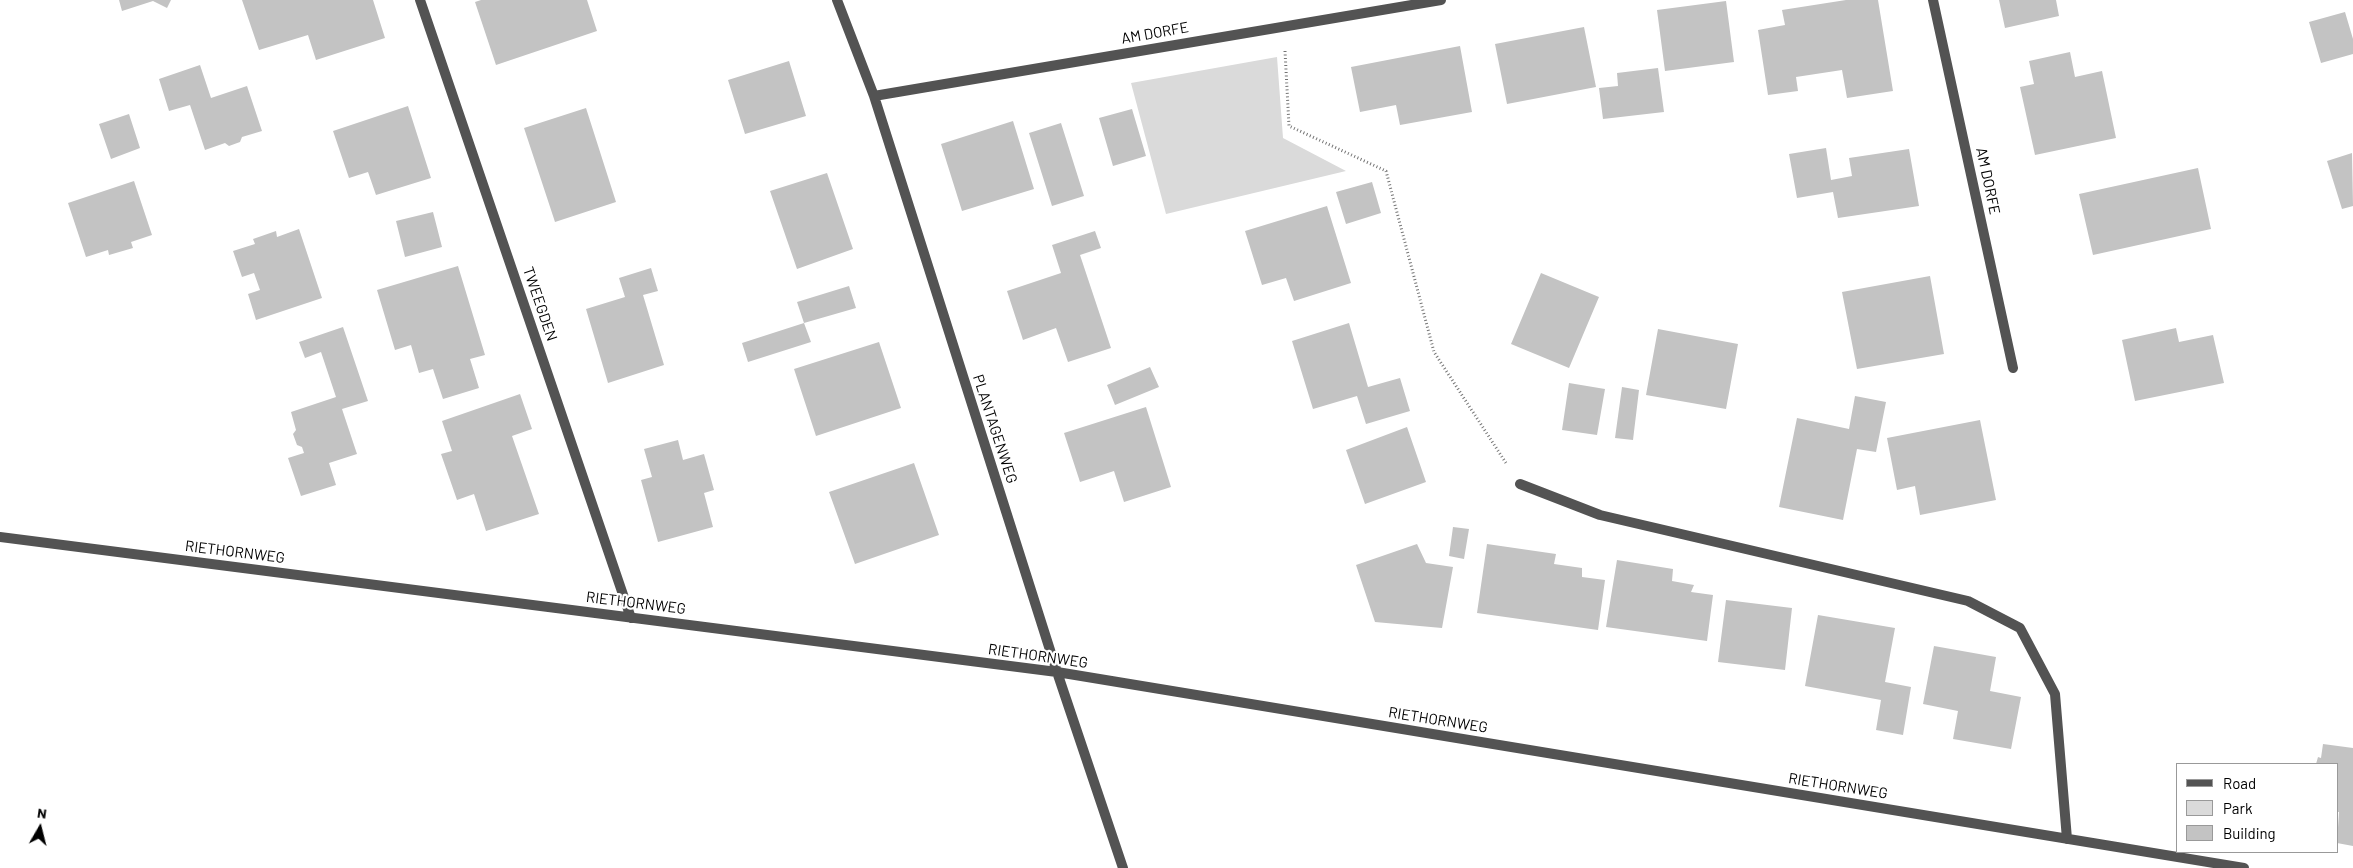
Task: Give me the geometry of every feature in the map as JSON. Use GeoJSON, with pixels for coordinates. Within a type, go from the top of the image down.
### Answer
{"type":"FeatureCollection","features":[{"type":"Feature","properties":{"kind":"street","name":"TWEEGDEN"},"geometry":{"type":"LineString","coordinates":[[420,0],[630,618]]}},
{"type":"Feature","properties":{"kind":"street","name":"PLANTAGENWEG"},"geometry":{"type":"LineString","coordinates":[[837,0],[874,96],[1056,672],[1123,868]]}},
{"type":"Feature","properties":{"kind":"street","name":"AM DORFE"},"geometry":{"type":"LineString","coordinates":[[874,96],[1441,0]]}},
{"type":"Feature","properties":{"kind":"street","name":"AM DORFE"},"geometry":{"type":"LineString","coordinates":[[1933,0],[2013,368]]}},
{"type":"Feature","properties":{"kind":"street"},"geometry":{"type":"LineString","coordinates":[[1520,484],[1600,515],[1968,601],[2020,628],[2055,694],[2067,839]]}},
{"type":"Feature","properties":{"kind":"street","name":"RIETHORNWEG"},"geometry":{"type":"LineString","coordinates":[[0,537],[1056,672],[2244,868]]}},
{"type":"Feature","properties":{"kind":"path"},"geometry":{"type":"LineString","coordinates":[[1284,26],[1289,126],[1386,171],[1434,352],[1520,484]]}},
{"type":"Feature","properties":{"kind":"green space"},"geometry":{"type":"Polygon","coordinates":[[[1277,57],[1283,138],[1346,171],[1166,214],[1131,83],[1277,57]]]}},
{"type":"Feature","properties":{"kind":"building"},"geometry":{"type":"Polygon","coordinates":[[[119,0],[171,0],[167,8],[153,1],[122,11],[119,0]]]}},
{"type":"Feature","properties":{"kind":"building"},"geometry":{"type":"Polygon","coordinates":[[[242,0],[373,0],[385,38],[316,60],[308,35],[259,50],[242,0]]]}},
{"type":"Feature","properties":{"kind":"building"},"geometry":{"type":"Polygon","coordinates":[[[481,0],[587,0],[597,31],[496,65],[475,2],[481,0]]]}},
{"type":"Feature","properties":{"kind":"building"},"geometry":{"type":"Polygon","coordinates":[[[1846,0],[1878,0],[1893,91],[1847,98],[1842,70],[1796,77],[1798,91],[1768,95],[1758,30],[1785,25],[1782,10],[1846,0]]]}},
{"type":"Feature","properties":{"kind":"building"},"geometry":{"type":"Polygon","coordinates":[[[1999,0],[2056,0],[2059,16],[2005,28],[1999,0]]]}},
{"type":"Feature","properties":{"kind":"building"},"geometry":{"type":"Polygon","coordinates":[[[1726,1],[1734,62],[1665,71],[1657,10],[1726,1]]]}},
{"type":"Feature","properties":{"kind":"building"},"geometry":{"type":"Polygon","coordinates":[[[2345,12],[2353,39],[2353,54],[2321,63],[2309,22],[2345,12]]]}},
{"type":"Feature","properties":{"kind":"building"},"geometry":{"type":"Polygon","coordinates":[[[1584,27],[1596,87],[1507,104],[1495,44],[1584,27]]]}},
{"type":"Feature","properties":{"kind":"building"},"geometry":{"type":"Polygon","coordinates":[[[1460,46],[1472,112],[1400,125],[1396,105],[1360,112],[1351,67],[1460,46]]]}},
{"type":"Feature","properties":{"kind":"building"},"geometry":{"type":"Polygon","coordinates":[[[2070,52],[2075,77],[2102,71],[2116,138],[2035,155],[2020,87],[2034,84],[2029,61],[2070,52]]]}},
{"type":"Feature","properties":{"kind":"building"},"geometry":{"type":"Polygon","coordinates":[[[789,61],[806,116],[745,134],[728,80],[789,61]]]}},
{"type":"Feature","properties":{"kind":"building"},"geometry":{"type":"Polygon","coordinates":[[[200,65],[211,98],[247,86],[262,131],[242,137],[240,142],[229,146],[225,143],[205,150],[190,105],[169,111],[159,79],[200,65]]]}},
{"type":"Feature","properties":{"kind":"building"},"geometry":{"type":"Polygon","coordinates":[[[1658,68],[1664,112],[1603,119],[1599,88],[1618,86],[1617,73],[1658,68]]]}},
{"type":"Feature","properties":{"kind":"building"},"geometry":{"type":"Polygon","coordinates":[[[408,106],[431,178],[376,195],[368,172],[349,178],[333,131],[408,106]]]}},
{"type":"Feature","properties":{"kind":"building"},"geometry":{"type":"Polygon","coordinates":[[[586,108],[616,202],[555,222],[524,128],[586,108]]]}},
{"type":"Feature","properties":{"kind":"building"},"geometry":{"type":"Polygon","coordinates":[[[1132,109],[1146,156],[1113,166],[1099,118],[1132,109]]]}},
{"type":"Feature","properties":{"kind":"building"},"geometry":{"type":"Polygon","coordinates":[[[129,114],[140,148],[111,159],[99,124],[129,114]]]}},
{"type":"Feature","properties":{"kind":"building"},"geometry":{"type":"Polygon","coordinates":[[[1013,121],[1034,189],[962,211],[941,144],[1013,121]]]}},
{"type":"Feature","properties":{"kind":"building"},"geometry":{"type":"Polygon","coordinates":[[[1061,123],[1084,196],[1052,206],[1029,133],[1061,123]]]}},
{"type":"Feature","properties":{"kind":"building"},"geometry":{"type":"Polygon","coordinates":[[[1826,148],[1831,180],[1852,176],[1849,158],[1909,149],[1919,206],[1838,218],[1833,192],[1797,198],[1789,154],[1826,148]]]}},
{"type":"Feature","properties":{"kind":"building"},"geometry":{"type":"Polygon","coordinates":[[[2352,153],[2353,206],[2342,209],[2327,161],[2352,153]]]}},
{"type":"Feature","properties":{"kind":"building"},"geometry":{"type":"Polygon","coordinates":[[[2198,168],[2211,229],[2093,255],[2079,194],[2198,168]]]}},
{"type":"Feature","properties":{"kind":"building"},"geometry":{"type":"Polygon","coordinates":[[[827,173],[853,249],[797,269],[770,191],[827,173]]]}},
{"type":"Feature","properties":{"kind":"building"},"geometry":{"type":"Polygon","coordinates":[[[134,181],[152,235],[131,242],[133,248],[109,255],[108,250],[86,257],[68,203],[134,181]]]}},
{"type":"Feature","properties":{"kind":"building"},"geometry":{"type":"Polygon","coordinates":[[[1372,182],[1381,213],[1346,224],[1336,192],[1372,182]]]}},
{"type":"Feature","properties":{"kind":"building"},"geometry":{"type":"Polygon","coordinates":[[[1327,206],[1351,283],[1294,301],[1286,278],[1262,285],[1245,231],[1327,206]]]}},
{"type":"Feature","properties":{"kind":"building"},"geometry":{"type":"Polygon","coordinates":[[[433,212],[442,247],[405,257],[396,221],[433,212]]]}},
{"type":"Feature","properties":{"kind":"building"},"geometry":{"type":"Polygon","coordinates":[[[299,229],[322,298],[256,320],[248,294],[260,290],[254,273],[242,277],[233,251],[255,244],[253,239],[276,231],[277,237],[299,229]]]}},
{"type":"Feature","properties":{"kind":"building"},"geometry":{"type":"Polygon","coordinates":[[[1095,231],[1101,248],[1080,255],[1111,348],[1068,362],[1056,328],[1023,340],[1007,291],[1061,273],[1052,245],[1095,231]]]}},
{"type":"Feature","properties":{"kind":"building"},"geometry":{"type":"Polygon","coordinates":[[[458,266],[485,355],[470,359],[479,388],[443,399],[433,369],[419,373],[411,345],[395,350],[377,290],[458,266]]]}},
{"type":"Feature","properties":{"kind":"building"},"geometry":{"type":"Polygon","coordinates":[[[651,268],[658,291],[643,295],[664,365],[608,383],[586,309],[625,297],[619,278],[651,268]]]}},
{"type":"Feature","properties":{"kind":"building"},"geometry":{"type":"Polygon","coordinates":[[[1541,273],[1599,297],[1569,368],[1511,344],[1541,273]]]}},
{"type":"Feature","properties":{"kind":"building"},"geometry":{"type":"Polygon","coordinates":[[[1930,276],[1944,354],[1857,369],[1842,292],[1930,276]]]}},
{"type":"Feature","properties":{"kind":"building"},"geometry":{"type":"Polygon","coordinates":[[[849,286],[856,308],[804,323],[797,302],[849,286]]]}},
{"type":"Feature","properties":{"kind":"building"},"geometry":{"type":"Polygon","coordinates":[[[804,323],[811,342],[748,362],[742,343],[804,323]]]}},
{"type":"Feature","properties":{"kind":"building"},"geometry":{"type":"Polygon","coordinates":[[[1349,323],[1368,387],[1400,378],[1410,411],[1366,424],[1357,396],[1313,409],[1292,341],[1349,323]]]}},
{"type":"Feature","properties":{"kind":"building"},"geometry":{"type":"Polygon","coordinates":[[[343,327],[368,401],[342,409],[357,454],[329,463],[336,485],[301,496],[288,458],[304,453],[302,447],[297,445],[293,434],[296,430],[291,412],[336,397],[321,352],[305,358],[299,342],[343,327]]]}},
{"type":"Feature","properties":{"kind":"building"},"geometry":{"type":"Polygon","coordinates":[[[2176,328],[2179,342],[2213,335],[2224,383],[2135,401],[2122,340],[2176,328]]]}},
{"type":"Feature","properties":{"kind":"building"},"geometry":{"type":"Polygon","coordinates":[[[1658,329],[1738,344],[1726,409],[1646,395],[1658,329]]]}},
{"type":"Feature","properties":{"kind":"building"},"geometry":{"type":"Polygon","coordinates":[[[879,342],[901,408],[816,436],[794,369],[879,342]]]}},
{"type":"Feature","properties":{"kind":"building"},"geometry":{"type":"Polygon","coordinates":[[[1150,367],[1159,387],[1115,405],[1107,385],[1150,367]]]}},
{"type":"Feature","properties":{"kind":"building"},"geometry":{"type":"Polygon","coordinates":[[[1569,383],[1605,389],[1597,435],[1562,430],[1569,383]]]}},
{"type":"Feature","properties":{"kind":"building"},"geometry":{"type":"Polygon","coordinates":[[[1622,387],[1639,390],[1633,440],[1615,438],[1622,387]]]}},
{"type":"Feature","properties":{"kind":"building"},"geometry":{"type":"Polygon","coordinates":[[[520,394],[532,429],[512,436],[539,514],[486,531],[474,494],[457,500],[441,454],[452,451],[442,421],[520,394]]]}},
{"type":"Feature","properties":{"kind":"building"},"geometry":{"type":"Polygon","coordinates":[[[1855,396],[1886,402],[1876,452],[1857,449],[1843,520],[1779,507],[1797,418],[1849,429],[1855,396]]]}},
{"type":"Feature","properties":{"kind":"building"},"geometry":{"type":"Polygon","coordinates":[[[1146,407],[1171,487],[1124,502],[1114,471],[1080,482],[1064,433],[1146,407]]]}},
{"type":"Feature","properties":{"kind":"building"},"geometry":{"type":"Polygon","coordinates":[[[1980,420],[1996,500],[1920,515],[1915,486],[1897,490],[1887,438],[1980,420]]]}},
{"type":"Feature","properties":{"kind":"building"},"geometry":{"type":"Polygon","coordinates":[[[1407,427],[1426,482],[1365,504],[1346,450],[1407,427]]]}},
{"type":"Feature","properties":{"kind":"building"},"geometry":{"type":"Polygon","coordinates":[[[678,440],[683,460],[704,454],[714,490],[704,493],[713,527],[658,542],[641,480],[652,477],[644,449],[678,440]]]}},
{"type":"Feature","properties":{"kind":"building"},"geometry":{"type":"Polygon","coordinates":[[[914,463],[939,535],[855,564],[829,492],[914,463]]]}},
{"type":"Feature","properties":{"kind":"building"},"geometry":{"type":"Polygon","coordinates":[[[1453,527],[1469,529],[1464,559],[1449,556],[1453,527]]]}},
{"type":"Feature","properties":{"kind":"building"},"geometry":{"type":"Polygon","coordinates":[[[1417,544],[1426,563],[1453,567],[1442,628],[1375,622],[1356,565],[1417,544]]]}},
{"type":"Feature","properties":{"kind":"building"},"geometry":{"type":"Polygon","coordinates":[[[1487,544],[1556,554],[1554,564],[1582,568],[1582,577],[1605,580],[1598,630],[1477,613],[1487,544]]]}},
{"type":"Feature","properties":{"kind":"building"},"geometry":{"type":"Polygon","coordinates":[[[1617,560],[1673,569],[1672,581],[1694,585],[1691,592],[1713,595],[1707,641],[1606,627],[1617,560]]]}},
{"type":"Feature","properties":{"kind":"building"},"geometry":{"type":"Polygon","coordinates":[[[1726,600],[1792,608],[1785,670],[1718,662],[1726,600]]]}},
{"type":"Feature","properties":{"kind":"building"},"geometry":{"type":"Polygon","coordinates":[[[1818,615],[1895,628],[1885,682],[1911,687],[1903,735],[1876,730],[1881,700],[1805,686],[1818,615]]]}},
{"type":"Feature","properties":{"kind":"building"},"geometry":{"type":"Polygon","coordinates":[[[1934,646],[1996,657],[1990,691],[2021,697],[2011,749],[1953,739],[1958,711],[1923,704],[1934,646]]]}},
{"type":"Feature","properties":{"kind":"building"},"geometry":{"type":"Polygon","coordinates":[[[2323,744],[2353,748],[2353,846],[2338,843],[2338,763],[2316,763],[2318,757],[2321,758],[2323,744]]]}}]}
